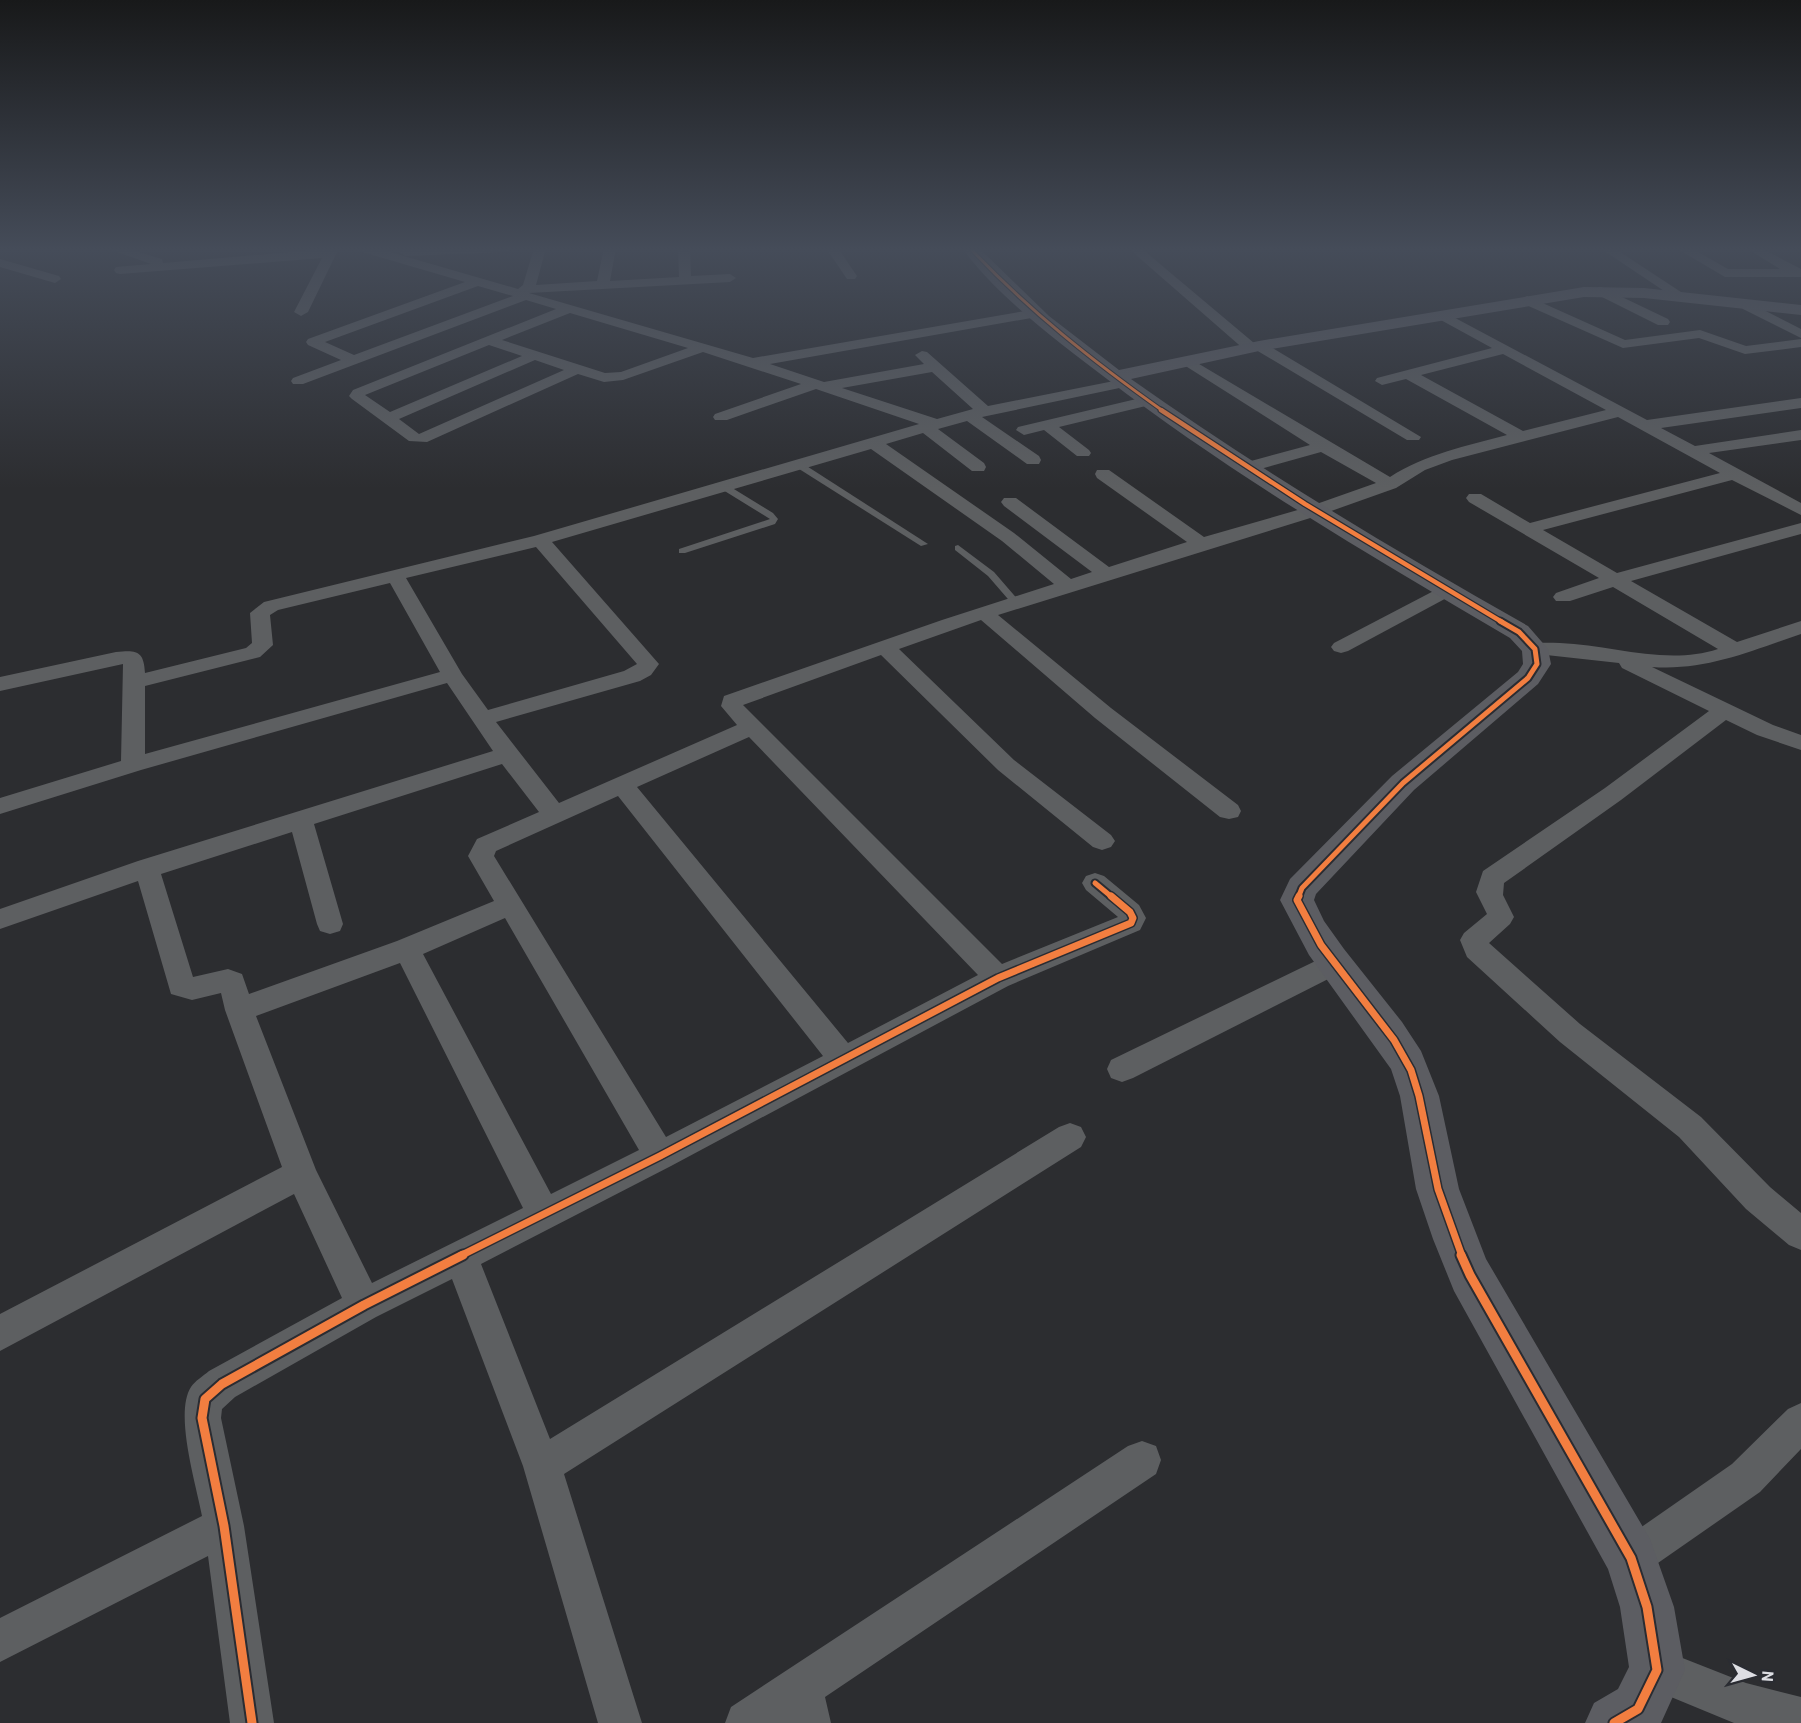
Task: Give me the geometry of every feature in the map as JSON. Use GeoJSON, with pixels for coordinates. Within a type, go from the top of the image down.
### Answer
{"type":"FeatureCollection","features":[{"type":"Feature","properties":{"kind":"street"},"geometry":{"type":"LineString","coordinates":[[350,328],[313,342],[354,360]]}},
{"type":"Feature","properties":{"kind":"street"},"geometry":{"type":"LineString","coordinates":[[298,381],[434,328]]}},
{"type":"Feature","properties":{"kind":"street"},"geometry":{"type":"LineString","coordinates":[[518,328],[358,393],[357,396],[415,438],[425,438],[575,370]]}},
{"type":"Feature","properties":{"kind":"street"},"geometry":{"type":"LineString","coordinates":[[634,328],[750,362],[931,425],[978,467]]}},
{"type":"Feature","properties":{"kind":"street"},"geometry":{"type":"LineString","coordinates":[[750,362],[943,328]]}},
{"type":"Feature","properties":{"kind":"street"},"geometry":{"type":"LineString","coordinates":[[1056,328],[1130,387],[1246,468],[1314,511],[1520,632],[1535,649],[1537,664],[1528,678],[1403,783],[1302,888],[1297,900],[1305,921],[1334,963],[1394,1040],[1410,1069],[1421,1102],[1434,1176],[1449,1225],[1470,1275],[1631,1558],[1647,1607],[1657,1670],[1638,1709],[1614,1723]]}},
{"type":"Feature","properties":{"kind":"street"},"geometry":{"type":"LineString","coordinates":[[1232,328],[1255,347],[1413,437]]}},
{"type":"Feature","properties":{"kind":"street"},"geometry":{"type":"LineString","coordinates":[[1024,430],[1047,425],[1190,362],[1255,347],[1368,328]]}},
{"type":"Feature","properties":{"kind":"street"},"geometry":{"type":"LineString","coordinates":[[1466,328],[1801,510]]}},
{"type":"Feature","properties":{"kind":"street"},"geometry":{"type":"LineString","coordinates":[[1588,328],[1623,345],[1700,334],[1745,350],[1800,342]]}},
{"type":"Feature","properties":{"kind":"street"},"geometry":{"type":"LineString","coordinates":[[1780,328],[1800,342]]}},
{"type":"Feature","properties":{"kind":"street"},"geometry":{"type":"LineString","coordinates":[[903,335],[976,413],[1033,460]]}},
{"type":"Feature","properties":{"kind":"street"},"geometry":{"type":"LineString","coordinates":[[488,340],[594,376],[612,378],[701,348]]}},
{"type":"Feature","properties":{"kind":"street"},"geometry":{"type":"LineString","coordinates":[[1382,381],[1505,349]]}},
{"type":"Feature","properties":{"kind":"street"},"geometry":{"type":"LineString","coordinates":[[387,419],[533,356]]}},
{"type":"Feature","properties":{"kind":"street"},"geometry":{"type":"LineString","coordinates":[[1190,362],[1323,446],[1390,484]]}},
{"type":"Feature","properties":{"kind":"street"},"geometry":{"type":"LineString","coordinates":[[722,417],[818,385],[934,367]]}},
{"type":"Feature","properties":{"kind":"street"},"geometry":{"type":"LineString","coordinates":[[1409,375],[1522,437]]}},
{"type":"Feature","properties":{"kind":"street"},"geometry":{"type":"LineString","coordinates":[[134,682],[253,653],[262,645],[260,613],[264,609],[540,540],[726,488],[976,413],[1130,387]]}},
{"type":"Feature","properties":{"kind":"street"},"geometry":{"type":"LineString","coordinates":[[1647,425],[1801,403]]}},
{"type":"Feature","properties":{"kind":"street"},"geometry":{"type":"LineString","coordinates":[[998,978],[752,727],[732,706],[732,701],[985,614],[1201,544],[1314,511],[1390,484],[1419,466],[1437,459],[1621,411]]}},
{"type":"Feature","properties":{"kind":"street"},"geometry":{"type":"LineString","coordinates":[[1047,425],[1083,453]]}},
{"type":"Feature","properties":{"kind":"street"},"geometry":{"type":"LineString","coordinates":[[1692,451],[1801,435]]}},
{"type":"Feature","properties":{"kind":"street"},"geometry":{"type":"LineString","coordinates":[[874,443],[1008,537],[1069,587]]}},
{"type":"Feature","properties":{"kind":"street"},"geometry":{"type":"LineString","coordinates":[[1246,468],[1323,446]]}},
{"type":"Feature","properties":{"kind":"street"},"geometry":{"type":"LineString","coordinates":[[1103,474],[1201,544]]}},
{"type":"Feature","properties":{"kind":"street"},"geometry":{"type":"LineString","coordinates":[[1530,528],[1734,474]]}},
{"type":"Feature","properties":{"kind":"street"},"geometry":{"type":"LineString","coordinates":[[1475,498],[1530,528],[1735,650]]}},
{"type":"Feature","properties":{"kind":"street"},"geometry":{"type":"LineString","coordinates":[[1010,502],[1108,575]]}},
{"type":"Feature","properties":{"kind":"street"},"geometry":{"type":"LineString","coordinates":[[1563,597],[1616,579],[1801,528]]}},
{"type":"Feature","properties":{"kind":"street"},"geometry":{"type":"LineString","coordinates":[[484,718],[632,675],[643,670],[648,664],[645,657],[540,540]]}},
{"type":"Feature","properties":{"kind":"street"},"geometry":{"type":"LineString","coordinates":[[396,576],[452,675],[507,754],[554,814]]}},
{"type":"Feature","properties":{"kind":"street"},"geometry":{"type":"LineString","coordinates":[[1341,647],[1447,590]]}},
{"type":"Feature","properties":{"kind":"street"},"geometry":{"type":"LineString","coordinates":[[985,614],[1103,713],[1229,811]]}},
{"type":"Feature","properties":{"kind":"street"},"geometry":{"type":"LineString","coordinates":[[1535,649],[1572,650],[1654,661],[1684,662],[1711,658],[1801,627]]}},
{"type":"Feature","properties":{"kind":"street"},"geometry":{"type":"LineString","coordinates":[[885,647],[1006,765],[1102,841]]}},
{"type":"Feature","properties":{"kind":"street"},"geometry":{"type":"LineString","coordinates":[[1610,654],[1724,711],[1765,730],[1801,743]]}},
{"type":"Feature","properties":{"kind":"street"},"geometry":{"type":"LineString","coordinates":[[0,684],[124,657],[134,660],[133,765]]}},
{"type":"Feature","properties":{"kind":"street"},"geometry":{"type":"LineString","coordinates":[[0,806],[133,765],[452,675]]}},
{"type":"Feature","properties":{"kind":"street"},"geometry":{"type":"LineString","coordinates":[[1724,711],[1613,794],[1492,878],[1488,890],[1490,899],[1501,916],[1474,940],[1474,944],[1570,1033],[1690,1127],[1758,1198],[1801,1234]]}},
{"type":"Feature","properties":{"kind":"street"},"geometry":{"type":"LineString","coordinates":[[660,1156],[481,856],[482,851],[486,845],[752,727]]}},
{"type":"Feature","properties":{"kind":"street"},"geometry":{"type":"LineString","coordinates":[[0,919],[147,868],[507,754]]}},
{"type":"Feature","properties":{"kind":"street"},"geometry":{"type":"LineString","coordinates":[[621,784],[843,1059]]}},
{"type":"Feature","properties":{"kind":"street"},"geometry":{"type":"LineString","coordinates":[[301,821],[330,924]]}},
{"type":"Feature","properties":{"kind":"street"},"geometry":{"type":"LineString","coordinates":[[147,868],[182,986],[187,990],[228,980],[232,982],[239,1010],[301,1174],[364,1305]]}},
{"type":"Feature","properties":{"kind":"street"},"geometry":{"type":"LineString","coordinates":[[252,1723],[224,1526],[202,1418],[205,1399],[222,1384],[364,1305],[660,1156],[998,978],[1131,922],[1133,918],[1130,912],[1095,884]]}},
{"type":"Feature","properties":{"kind":"street"},"geometry":{"type":"LineString","coordinates":[[239,1010],[407,949],[510,905]]}},
{"type":"Feature","properties":{"kind":"street"},"geometry":{"type":"LineString","coordinates":[[407,949],[544,1214]]}},
{"type":"Feature","properties":{"kind":"street"},"geometry":{"type":"LineString","coordinates":[[1122,1069],[1334,963]]}},
{"type":"Feature","properties":{"kind":"street"},"geometry":{"type":"LineString","coordinates":[[542,1466],[1070,1137]]}},
{"type":"Feature","properties":{"kind":"street"},"geometry":{"type":"LineString","coordinates":[[0,1333],[301,1174]]}},
{"type":"Feature","properties":{"kind":"street"},"geometry":{"type":"LineString","coordinates":[[461,1258],[542,1466],[620,1723]]}},
{"type":"Feature","properties":{"kind":"street"},"geometry":{"type":"LineString","coordinates":[[1631,1558],[1746,1479],[1801,1422]]}},
{"type":"Feature","properties":{"kind":"street"},"geometry":{"type":"LineString","coordinates":[[747,1723],[805,1705],[1142,1460]]}},
{"type":"Feature","properties":{"kind":"street"},"geometry":{"type":"LineString","coordinates":[[0,1641],[224,1526]]}},
{"type":"Feature","properties":{"kind":"street"},"geometry":{"type":"LineString","coordinates":[[1657,1670],[1719,1696],[1782,1716],[1801,1719]]}},
{"type":"Feature","properties":{"kind":"lane"},"geometry":{"type":"LineString","coordinates":[[799,465],[924,544]]}},
{"type":"Feature","properties":{"kind":"lane"},"geometry":{"type":"LineString","coordinates":[[682,551],[772,522],[774,519],[770,515],[726,488]]}},
{"type":"Feature","properties":{"kind":"lane"},"geometry":{"type":"LineString","coordinates":[[958,548],[991,574],[1017,604]]}},
{"type":"Feature","properties":{"kind":"cycle path"},"geometry":{"type":"LineString","coordinates":[[1055,328],[1152,403],[1220,450],[1390,557],[1519,632],[1535,649],[1537,664],[1528,678],[1403,783],[1302,888],[1297,900],[1321,945],[1389,1033],[1407,1062],[1416,1083],[1438,1189],[1450,1227],[1470,1275],[1631,1558],[1647,1607],[1657,1670],[1638,1709],[1614,1723]]}},
{"type":"Feature","properties":{"kind":"cycle path"},"geometry":{"type":"LineString","coordinates":[[252,1723],[224,1526],[202,1418],[205,1399],[222,1384],[364,1305],[660,1156],[998,978],[1131,923],[1133,918],[1130,912],[1095,883]]}}]}
